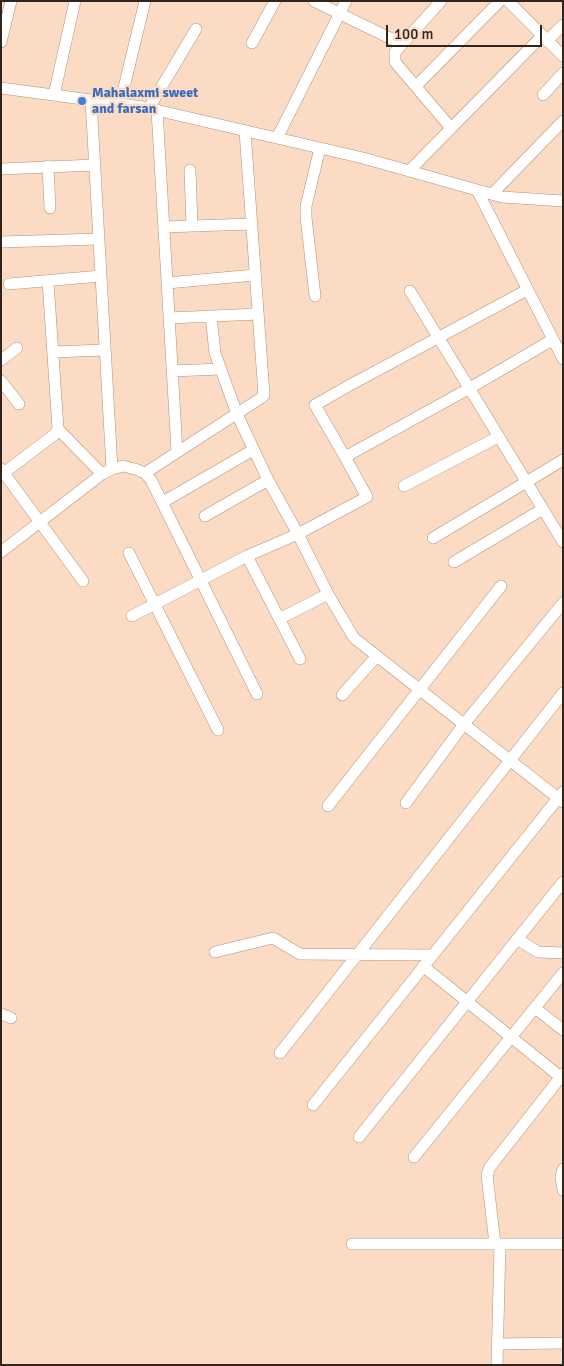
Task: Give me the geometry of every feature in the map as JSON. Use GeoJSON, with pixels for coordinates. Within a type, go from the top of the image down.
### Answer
{"type":"FeatureCollection","features":[{"type":"Feature","properties":{"kind":"street"},"geometry":{"type":"LineString","coordinates":[[1,42],[11,1]]}},
{"type":"Feature","properties":{"kind":"street"},"geometry":{"type":"LineString","coordinates":[[54,95],[75,1]]}},
{"type":"Feature","properties":{"kind":"street"},"geometry":{"type":"LineString","coordinates":[[120,104],[145,1]]}},
{"type":"Feature","properties":{"kind":"street"},"geometry":{"type":"LineString","coordinates":[[252,43],[275,1]]}},
{"type":"Feature","properties":{"kind":"street"},"geometry":{"type":"LineString","coordinates":[[314,1],[402,44]]}},
{"type":"Feature","properties":{"kind":"street"},"geometry":{"type":"LineString","coordinates":[[277,138],[346,1]]}},
{"type":"Feature","properties":{"kind":"street"},"geometry":{"type":"LineString","coordinates":[[441,1],[395,52],[395,62],[451,128]]}},
{"type":"Feature","properties":{"kind":"street"},"geometry":{"type":"LineString","coordinates":[[416,86],[500,1]]}},
{"type":"Feature","properties":{"kind":"street"},"geometry":{"type":"LineString","coordinates":[[508,1],[563,56]]}},
{"type":"Feature","properties":{"kind":"street"},"geometry":{"type":"LineString","coordinates":[[409,171],[545,38],[563,25]]}},
{"type":"Feature","properties":{"kind":"street"},"geometry":{"type":"LineString","coordinates":[[177,452],[164,227],[153,109],[196,29]]}},
{"type":"Feature","properties":{"kind":"street"},"geometry":{"type":"LineString","coordinates":[[543,95],[563,73]]}},
{"type":"Feature","properties":{"kind":"street"},"geometry":{"type":"LineString","coordinates":[[1,88],[153,109],[320,148],[502,197],[560,198]]}},
{"type":"Feature","properties":{"kind":"street"},"geometry":{"type":"LineString","coordinates":[[91,100],[105,350],[107,471]]}},
{"type":"Feature","properties":{"kind":"street"},"geometry":{"type":"LineString","coordinates":[[492,194],[563,120]]}},
{"type":"Feature","properties":{"kind":"street"},"geometry":{"type":"LineString","coordinates":[[144,473],[264,395],[245,131]]}},
{"type":"Feature","properties":{"kind":"street"},"geometry":{"type":"LineString","coordinates":[[315,296],[306,206],[320,148]]}},
{"type":"Feature","properties":{"kind":"street"},"geometry":{"type":"LineString","coordinates":[[1,169],[94,165]]}},
{"type":"Feature","properties":{"kind":"street"},"geometry":{"type":"LineString","coordinates":[[48,166],[50,208]]}},
{"type":"Feature","properties":{"kind":"street"},"geometry":{"type":"LineString","coordinates":[[190,170],[192,226]]}},
{"type":"Feature","properties":{"kind":"street"},"geometry":{"type":"LineString","coordinates":[[477,190],[527,290],[556,340],[563,359]]}},
{"type":"Feature","properties":{"kind":"street"},"geometry":{"type":"LineString","coordinates":[[164,227],[252,224]]}},
{"type":"Feature","properties":{"kind":"street"},"geometry":{"type":"LineString","coordinates":[[1,242],[99,239]]}},
{"type":"Feature","properties":{"kind":"street"},"geometry":{"type":"LineString","coordinates":[[167,283],[255,274]]}},
{"type":"Feature","properties":{"kind":"street"},"geometry":{"type":"LineString","coordinates":[[9,284],[101,276]]}},
{"type":"Feature","properties":{"kind":"street"},"geometry":{"type":"LineString","coordinates":[[48,280],[58,429],[54,435],[2,472],[83,582]]}},
{"type":"Feature","properties":{"kind":"street"},"geometry":{"type":"LineString","coordinates":[[132,616],[247,556],[298,534],[367,497],[315,406],[350,385],[527,290]]}},
{"type":"Feature","properties":{"kind":"street"},"geometry":{"type":"LineString","coordinates":[[410,291],[543,509],[558,524],[563,542]]}},
{"type":"Feature","properties":{"kind":"street"},"geometry":{"type":"LineString","coordinates":[[169,318],[258,314]]}},
{"type":"Feature","properties":{"kind":"street"},"geometry":{"type":"LineString","coordinates":[[211,316],[213,341],[237,414],[268,480],[328,594],[354,638],[510,760],[561,797],[313,1105]]}},
{"type":"Feature","properties":{"kind":"street"},"geometry":{"type":"LineString","coordinates":[[345,457],[556,340]]}},
{"type":"Feature","properties":{"kind":"street"},"geometry":{"type":"LineString","coordinates":[[1,360],[18,348]]}},
{"type":"Feature","properties":{"kind":"street"},"geometry":{"type":"LineString","coordinates":[[53,352],[105,350]]}},
{"type":"Feature","properties":{"kind":"street"},"geometry":{"type":"LineString","coordinates":[[172,370],[221,369]]}},
{"type":"Feature","properties":{"kind":"street"},"geometry":{"type":"LineString","coordinates":[[1,381],[19,404]]}},
{"type":"Feature","properties":{"kind":"street"},"geometry":{"type":"LineString","coordinates":[[58,429],[107,471]]}},
{"type":"Feature","properties":{"kind":"street"},"geometry":{"type":"LineString","coordinates":[[404,486],[498,437]]}},
{"type":"Feature","properties":{"kind":"street"},"geometry":{"type":"LineString","coordinates":[[162,502],[253,450]]}},
{"type":"Feature","properties":{"kind":"street"},"geometry":{"type":"LineString","coordinates":[[433,538],[563,460]]}},
{"type":"Feature","properties":{"kind":"street"},"geometry":{"type":"LineString","coordinates":[[1,552],[107,471],[123,466],[135,468],[151,480],[257,694]]}},
{"type":"Feature","properties":{"kind":"street"},"geometry":{"type":"LineString","coordinates":[[205,516],[268,480]]}},
{"type":"Feature","properties":{"kind":"street"},"geometry":{"type":"LineString","coordinates":[[454,562],[543,509]]}},
{"type":"Feature","properties":{"kind":"street"},"geometry":{"type":"LineString","coordinates":[[129,553],[218,730]]}},
{"type":"Feature","properties":{"kind":"street"},"geometry":{"type":"LineString","coordinates":[[247,556],[300,659]]}},
{"type":"Feature","properties":{"kind":"street"},"geometry":{"type":"LineString","coordinates":[[328,806],[501,586]]}},
{"type":"Feature","properties":{"kind":"street"},"geometry":{"type":"LineString","coordinates":[[279,619],[328,594]]}},
{"type":"Feature","properties":{"kind":"street"},"geometry":{"type":"LineString","coordinates":[[406,803],[464,724],[563,603]]}},
{"type":"Feature","properties":{"kind":"street"},"geometry":{"type":"LineString","coordinates":[[342,695],[376,656]]}},
{"type":"Feature","properties":{"kind":"street"},"geometry":{"type":"LineString","coordinates":[[280,1053],[563,693]]}},
{"type":"Feature","properties":{"kind":"street"},"geometry":{"type":"LineString","coordinates":[[359,1136],[563,882]]}},
{"type":"Feature","properties":{"kind":"street"},"geometry":{"type":"LineString","coordinates":[[214,952],[273,938],[300,954],[432,955]]}},
{"type":"Feature","properties":{"kind":"street"},"geometry":{"type":"LineString","coordinates":[[517,940],[538,952],[563,953]]}},
{"type":"Feature","properties":{"kind":"street"},"geometry":{"type":"LineString","coordinates":[[423,966],[562,1077],[490,1167],[487,1175],[497,1244],[497,1365]]}},
{"type":"Feature","properties":{"kind":"street"},"geometry":{"type":"LineString","coordinates":[[414,1157],[563,973]]}},
{"type":"Feature","properties":{"kind":"street"},"geometry":{"type":"LineString","coordinates":[[535,1008],[563,1030]]}},
{"type":"Feature","properties":{"kind":"street"},"geometry":{"type":"LineString","coordinates":[[563,1169],[561,1177],[563,1190]]}},
{"type":"Feature","properties":{"kind":"street"},"geometry":{"type":"LineString","coordinates":[[352,1244],[563,1244]]}},
{"type":"Feature","properties":{"kind":"street"},"geometry":{"type":"LineString","coordinates":[[497,1344],[563,1344]]}},
{"type":"Feature","properties":{"kind":"place","name":"Mahalaxmi sweet and farsan"},"geometry":{"type":"Point","coordinates":[82,101]}}]}
